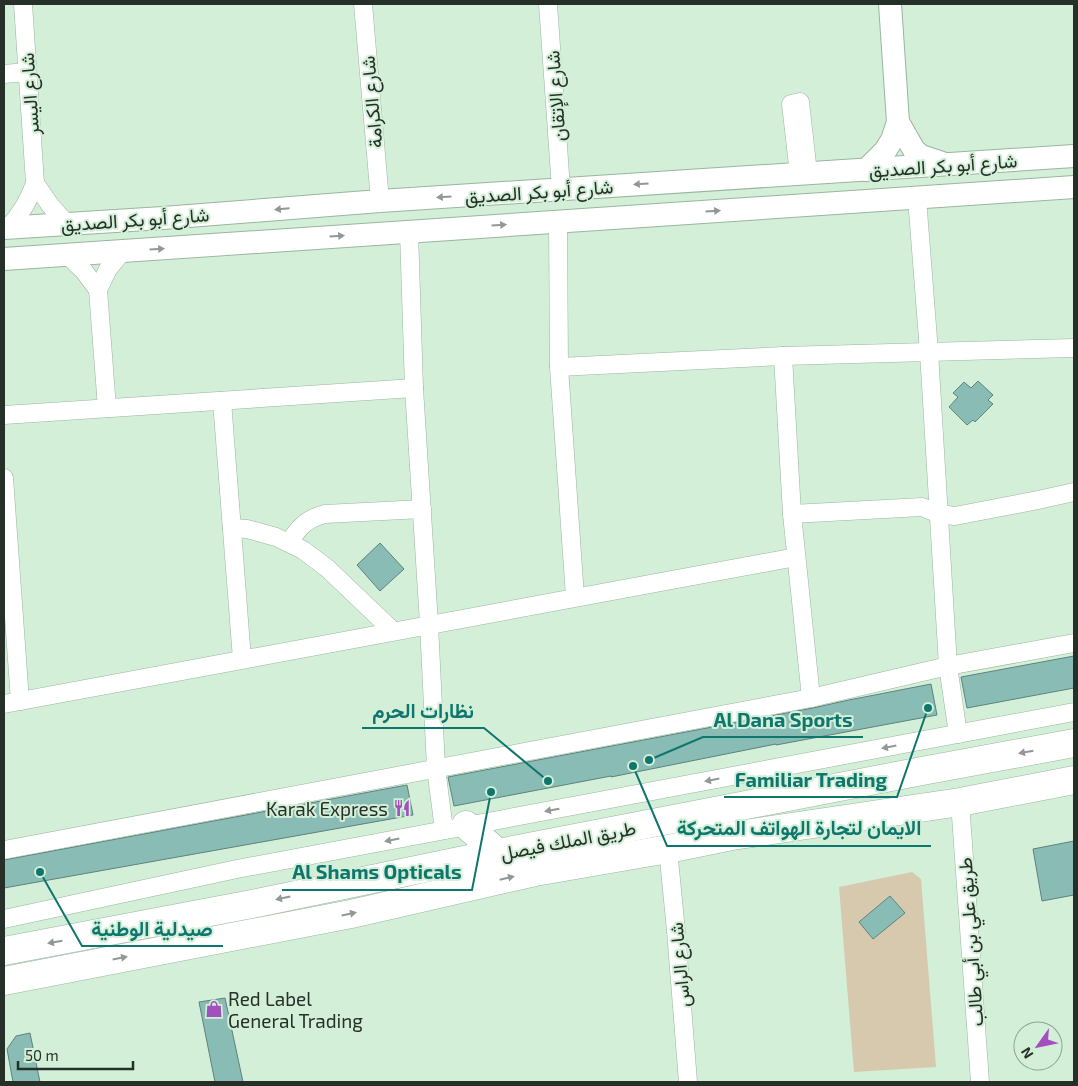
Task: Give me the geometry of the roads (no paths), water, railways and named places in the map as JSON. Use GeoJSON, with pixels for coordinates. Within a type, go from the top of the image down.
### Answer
{"type":"FeatureCollection","features":[{"type":"Feature","properties":{"kind":"main road","name":"طريق الملك فيصل"},"geometry":{"type":"LineString","coordinates":[[4,951],[258,903],[498,853],[1074,743]]}},
{"type":"Feature","properties":{"kind":"main road"},"geometry":{"type":"LineString","coordinates":[[668,849],[668,836],[673,831],[844,796],[922,771]]}},
{"type":"Feature","properties":{"kind":"main road","name":"طريق الملك فيصل"},"geometry":{"type":"LineString","coordinates":[[4,981],[351,914],[535,872],[732,836],[960,802],[1074,780]]}},
{"type":"Feature","properties":{"kind":"main road"},"geometry":{"type":"LineString","coordinates":[[455,828],[498,853]]}},
{"type":"Feature","properties":{"kind":"street","name":"شارع اليسر"},"geometry":{"type":"LineString","coordinates":[[6,228],[25,208],[36,183],[23,4]]}},
{"type":"Feature","properties":{"kind":"street","name":"شارع الكرامة"},"geometry":{"type":"LineString","coordinates":[[363,4],[380,201]]}},
{"type":"Feature","properties":{"kind":"street","name":"شارع الإتقان"},"geometry":{"type":"LineString","coordinates":[[548,4],[561,189]]}},
{"type":"Feature","properties":{"kind":"street"},"geometry":{"type":"LineString","coordinates":[[866,170],[892,140],[898,122],[890,4]]}},
{"type":"Feature","properties":{"kind":"street"},"geometry":{"type":"LineString","coordinates":[[4,74],[27,72]]}},
{"type":"Feature","properties":{"kind":"street"},"geometry":{"type":"LineString","coordinates":[[898,122],[914,150],[921,156],[946,165]]}},
{"type":"Feature","properties":{"kind":"street","name":"شارع أبو بكر الصديق"},"geometry":{"type":"LineString","coordinates":[[6,228],[380,201],[1074,156]]}},
{"type":"Feature","properties":{"kind":"street"},"geometry":{"type":"LineString","coordinates":[[680,213],[664,208],[664,199],[672,194],[760,187],[807,173]]}},
{"type":"Feature","properties":{"kind":"street"},"geometry":{"type":"LineString","coordinates":[[1030,190],[1074,179]]}},
{"type":"Feature","properties":{"kind":"street","name":"شارع اليسر"},"geometry":{"type":"LineString","coordinates":[[36,183],[50,205],[67,224]]}},
{"type":"Feature","properties":{"kind":"street","name":"شارع أبو بكر الصديق"},"geometry":{"type":"LineString","coordinates":[[4,259],[1074,187]]}},
{"type":"Feature","properties":{"kind":"street"},"geometry":{"type":"LineString","coordinates":[[916,198],[929,352],[948,666],[958,734]]}},
{"type":"Feature","properties":{"kind":"street"},"geometry":{"type":"LineString","coordinates":[[558,221],[559,367],[575,597]]}},
{"type":"Feature","properties":{"kind":"street"},"geometry":{"type":"LineString","coordinates":[[409,231],[414,388],[436,768],[455,828]]}},
{"type":"Feature","properties":{"kind":"street"},"geometry":{"type":"LineString","coordinates":[[107,408],[98,290],[108,269],[123,251]]}},
{"type":"Feature","properties":{"kind":"street"},"geometry":{"type":"LineString","coordinates":[[67,255],[84,271],[98,290]]}},
{"type":"Feature","properties":{"kind":"street"},"geometry":{"type":"LineString","coordinates":[[559,367],[783,356],[1074,348]]}},
{"type":"Feature","properties":{"kind":"street"},"geometry":{"type":"LineString","coordinates":[[783,356],[792,514],[810,698]]}},
{"type":"Feature","properties":{"kind":"street"},"geometry":{"type":"LineString","coordinates":[[4,415],[414,388]]}},
{"type":"Feature","properties":{"kind":"street"},"geometry":{"type":"LineString","coordinates":[[222,401],[242,659]]}},
{"type":"Feature","properties":{"kind":"street"},"geometry":{"type":"LineString","coordinates":[[4,478],[12,703],[796,556]]}},
{"type":"Feature","properties":{"kind":"street"},"geometry":{"type":"LineString","coordinates":[[792,514],[922,507],[938,514],[955,516],[1074,492]]}},
{"type":"Feature","properties":{"kind":"street"},"geometry":{"type":"LineString","coordinates":[[290,542],[302,525],[310,519],[325,514],[422,509]]}},
{"type":"Feature","properties":{"kind":"street"},"geometry":{"type":"LineString","coordinates":[[232,528],[261,532],[290,542],[327,568],[393,631]]}},
{"type":"Feature","properties":{"kind":"street"},"geometry":{"type":"LineString","coordinates":[[4,850],[810,698],[948,666],[1074,643]]}},
{"type":"Feature","properties":{"kind":"street"},"geometry":{"type":"LineString","coordinates":[[4,919],[237,869],[1074,712]]}},
{"type":"Feature","properties":{"kind":"street","name":"طريق علي بن أبي طالب"},"geometry":{"type":"LineString","coordinates":[[960,802],[980,1082]]}},
{"type":"Feature","properties":{"kind":"street","name":"شارع الراس"},"geometry":{"type":"LineString","coordinates":[[668,849],[688,1082]]}},
{"type":"Feature","properties":{"kind":"place","name":"Familiar Trading"},"geometry":{"type":"Point","coordinates":[928,708]}},
{"type":"Feature","properties":{"kind":"place","name":"Al Dana Sports"},"geometry":{"type":"Point","coordinates":[649,760]}},
{"type":"Feature","properties":{"kind":"place","name":"الايمان لتجارة الهواتف المتحركة"},"geometry":{"type":"Point","coordinates":[633,766]}},
{"type":"Feature","properties":{"kind":"place","name":"نظارات الحرم"},"geometry":{"type":"Point","coordinates":[548,781]}},
{"type":"Feature","properties":{"kind":"place","name":"Al Shams Opticals"},"geometry":{"type":"Point","coordinates":[491,792]}},
{"type":"Feature","properties":{"kind":"place","name":"Karak Express"},"geometry":{"type":"Point","coordinates":[402,808]}},
{"type":"Feature","properties":{"kind":"place","name":"صيدلية الوطنية"},"geometry":{"type":"Point","coordinates":[40,872]}},
{"type":"Feature","properties":{"kind":"place","name":"Red Label General Trading"},"geometry":{"type":"Point","coordinates":[214,1009]}}]}
